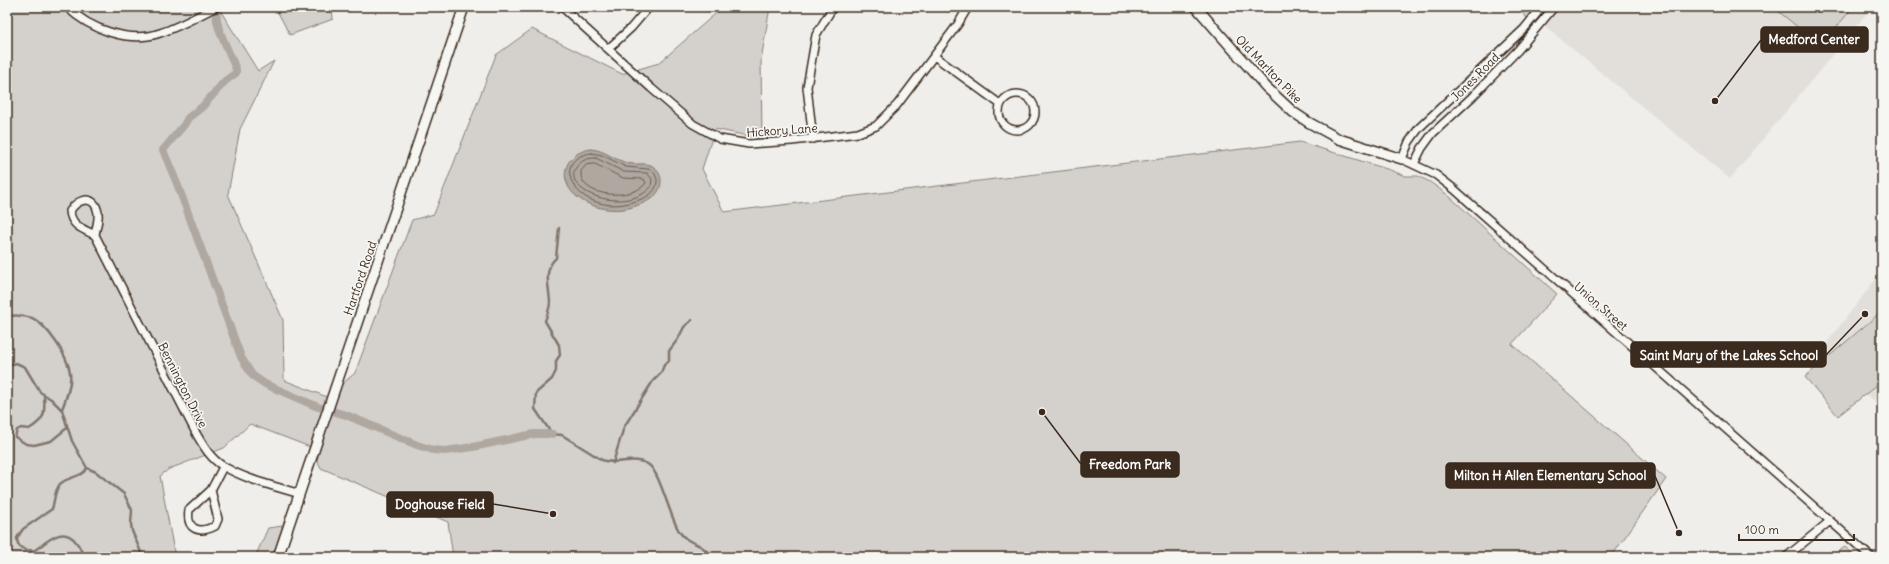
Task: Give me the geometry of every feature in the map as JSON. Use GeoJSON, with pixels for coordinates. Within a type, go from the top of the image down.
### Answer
{"type":"FeatureCollection","features":[{"type":"Feature","properties":{"kind":"street"},"geometry":{"type":"LineString","coordinates":[[66,7],[80,18],[102,29],[115,33],[144,36],[160,33],[216,7]]}},
{"type":"Feature","properties":{"kind":"street","name":"Hartford Road"},"geometry":{"type":"LineString","coordinates":[[278,557],[464,7]]}},
{"type":"Feature","properties":{"kind":"street","name":"Hickory Lane"},"geometry":{"type":"LineString","coordinates":[[562,7],[685,118],[711,135],[729,142],[749,144],[813,139],[858,133],[876,126],[894,109],[958,24],[968,7]]}},
{"type":"Feature","properties":{"kind":"street"},"geometry":{"type":"LineString","coordinates":[[608,49],[631,28],[649,7]]}},
{"type":"Feature","properties":{"kind":"street"},"geometry":{"type":"LineString","coordinates":[[813,139],[807,87],[816,35],[833,7]]}},
{"type":"Feature","properties":{"kind":"street","name":"Old Marlton Pike"},"geometry":{"type":"LineString","coordinates":[[1196,7],[1266,86],[1293,112],[1339,139],[1402,159]]}},
{"type":"Feature","properties":{"kind":"street","name":"Jones Road"},"geometry":{"type":"LineString","coordinates":[[1402,159],[1409,142],[1419,128],[1524,30],[1542,7]]}},
{"type":"Feature","properties":{"kind":"street","name":"Jones Road"},"geometry":{"type":"LineString","coordinates":[[1414,164],[1432,133],[1472,97],[1513,56],[1554,7]]}},
{"type":"Feature","properties":{"kind":"street"},"geometry":{"type":"LineString","coordinates":[[934,56],[1000,104]]}},
{"type":"Feature","properties":{"kind":"street"},"geometry":{"type":"LineString","coordinates":[[1017,93],[1027,96],[1034,104],[1035,115],[1031,124],[1022,130],[1011,130],[1002,124],[998,114],[1000,104],[1007,96],[1017,93]]}},
{"type":"Feature","properties":{"kind":"street","name":"Union Street"},"geometry":{"type":"LineString","coordinates":[[1402,159],[1436,176],[1454,189],[1871,557]]}},
{"type":"Feature","properties":{"kind":"street"},"geometry":{"type":"LineString","coordinates":[[78,201],[92,201],[97,207],[99,215],[95,235],[74,225],[70,217],[70,211],[78,201]]}},
{"type":"Feature","properties":{"kind":"street","name":"Bennington Drive"},"geometry":{"type":"LineString","coordinates":[[95,235],[197,435],[209,454],[223,466],[244,476],[300,494]]}},
{"type":"Feature","properties":{"kind":"street"},"geometry":{"type":"LineString","coordinates":[[211,490],[218,519],[215,526],[206,531],[199,531],[192,527],[188,519],[189,510],[211,490],[223,466]]}},
{"type":"Feature","properties":{"kind":"street"},"geometry":{"type":"LineString","coordinates":[[1786,557],[1830,521]]}},
{"type":"Feature","properties":{"kind":"shaded area"},"geometry":{"type":"Polygon","coordinates":[[[7,7],[218,7],[258,71],[274,61],[240,129],[228,194],[283,320],[284,380],[327,397],[355,373],[412,220],[434,214],[496,55],[532,29],[622,74],[659,63],[723,7],[770,7],[761,60],[762,139],[715,129],[702,169],[724,212],[1300,142],[1405,176],[1418,176],[1430,182],[1449,196],[1557,294],[1512,344],[1666,479],[1611,557],[453,557],[448,522],[321,468],[310,447],[250,424],[224,448],[169,469],[160,476],[175,557],[7,557],[7,528],[11,519],[7,514],[7,7]]]}},
{"type":"Feature","properties":{"kind":"shaded area"},"geometry":{"type":"Polygon","coordinates":[[[275,7],[332,7],[333,19],[290,35],[275,7]]]}},
{"type":"Feature","properties":{"kind":"shaded area"},"geometry":{"type":"Polygon","coordinates":[[[1516,7],[1546,7],[1532,23],[1516,7]]]}},
{"type":"Feature","properties":{"kind":"shaded area"},"geometry":{"type":"Polygon","coordinates":[[[1554,7],[1872,7],[1730,179],[1541,23],[1554,7]]]}},
{"type":"Feature","properties":{"kind":"shaded area"},"geometry":{"type":"Polygon","coordinates":[[[1773,7],[1853,7],[1821,46],[1773,7]]]}},
{"type":"Feature","properties":{"kind":"shaded area"},"geometry":{"type":"Polygon","coordinates":[[[1882,271],[1882,406],[1815,358],[1882,271]]]}},
{"type":"Feature","properties":{"kind":"shaded area"},"geometry":{"type":"Polygon","coordinates":[[[1882,311],[1882,381],[1838,416],[1805,377],[1882,311]]]}},
{"type":"Feature","properties":{"kind":"shaded area"},"geometry":{"type":"Polygon","coordinates":[[[283,526],[273,557],[255,557],[268,528],[283,526]]]}},
{"type":"Feature","properties":{"kind":"shaded area"},"geometry":{"type":"Polygon","coordinates":[[[1845,547],[1857,557],[1830,557],[1845,547]]]}},
{"type":"Feature","properties":{"kind":"water"},"geometry":{"type":"Polygon","coordinates":[[[591,149],[601,151],[623,162],[651,165],[659,173],[661,178],[658,192],[654,197],[643,204],[617,210],[600,208],[578,198],[568,186],[565,172],[569,161],[573,157],[584,150],[591,149]]]}},
{"type":"Feature","properties":{"kind":"waterway"},"geometry":{"type":"LineString","coordinates":[[216,7],[217,21],[220,32],[236,69],[236,73],[225,81],[202,107],[188,118],[163,150],[178,186],[241,357],[252,375],[265,384],[318,407],[346,415],[417,445],[433,450],[445,451],[473,447],[534,434],[552,434]]}},
{"type":"Feature","properties":{"kind":"waterway"},"geometry":{"type":"LineString","coordinates":[[559,228],[556,258],[549,267],[548,273],[550,304],[545,321],[559,345],[560,355],[556,361],[556,371],[552,379],[536,393],[535,409],[552,434],[562,435],[602,460],[608,462],[638,461],[649,465],[657,477],[679,531],[686,539],[703,548],[711,557]]}},
{"type":"Feature","properties":{"kind":"waterway"},"geometry":{"type":"LineString","coordinates":[[7,316],[16,315],[32,318],[44,327],[61,350],[70,373],[70,382],[62,409]]}},
{"type":"Feature","properties":{"kind":"waterway"},"geometry":{"type":"LineString","coordinates":[[613,463],[624,427],[653,381],[661,373],[664,365],[669,361],[669,351],[678,339],[684,327],[692,320]]}},
{"type":"Feature","properties":{"kind":"waterway"},"geometry":{"type":"LineString","coordinates":[[7,366],[16,363],[25,367],[40,392],[51,399],[62,410],[72,441],[87,468],[96,472],[124,494],[132,510],[132,531],[143,557]]}},
{"type":"Feature","properties":{"kind":"waterway"},"geometry":{"type":"LineString","coordinates":[[44,395],[44,411],[39,422],[29,429],[21,428],[17,430],[15,437],[26,444],[34,445],[51,441],[67,428]]}},
{"type":"Feature","properties":{"kind":"waterway"},"geometry":{"type":"LineString","coordinates":[[83,557],[81,549],[76,542],[71,537],[66,535],[56,536],[35,550],[25,550],[20,547],[17,542],[17,538],[23,529],[52,509],[60,484],[63,481],[82,474],[87,468]]}},
{"type":"Feature","properties":{"kind":"place","name":"Medford Center"},"geometry":{"type":"Point","coordinates":[1715,101]}},
{"type":"Feature","properties":{"kind":"place","name":"Saint Mary of the Lakes School"},"geometry":{"type":"Point","coordinates":[1865,314]}},
{"type":"Feature","properties":{"kind":"place","name":"Freedom Park"},"geometry":{"type":"Point","coordinates":[1042,412]}},
{"type":"Feature","properties":{"kind":"place","name":"Doghouse Field"},"geometry":{"type":"Point","coordinates":[553,514]}},
{"type":"Feature","properties":{"kind":"place","name":"Milton H Allen Elementary School"},"geometry":{"type":"Point","coordinates":[1679,533]}}]}
